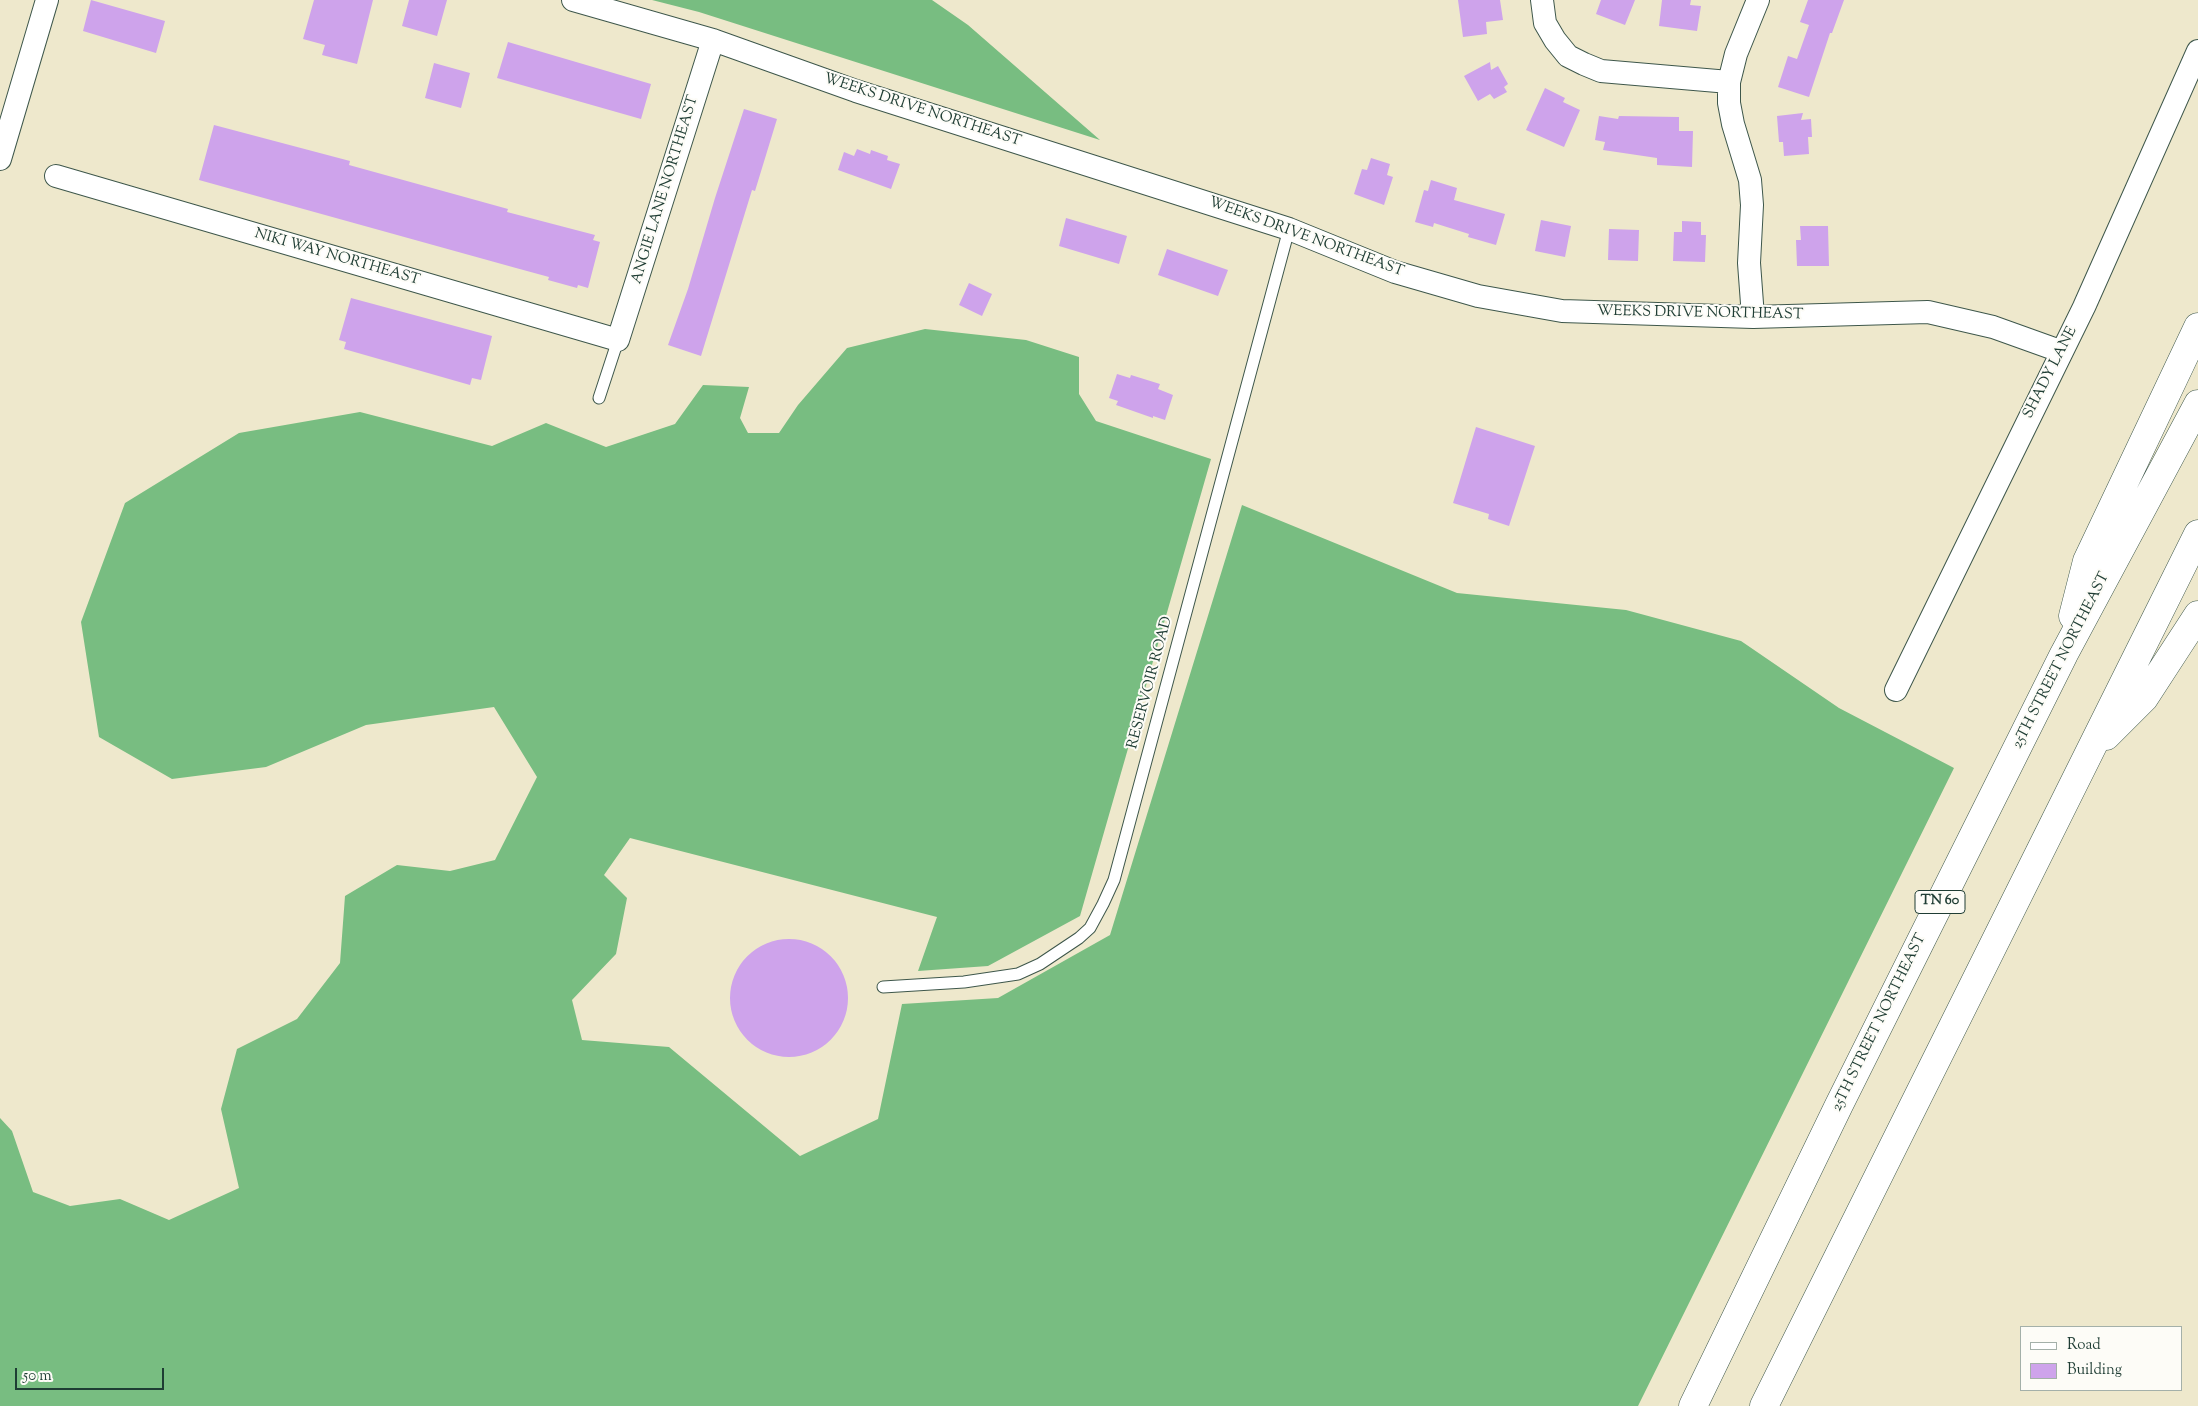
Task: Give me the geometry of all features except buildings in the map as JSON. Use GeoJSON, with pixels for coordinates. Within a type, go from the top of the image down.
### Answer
{"type":"FeatureCollection","features":[{"type":"Feature","properties":{"kind":"highway"},"geometry":{"type":"LineString","coordinates":[[2064,654],[2087,561],[2198,327]]}},
{"type":"Feature","properties":{"kind":"highway","name":"25TH STREET NORTHEAST"},"geometry":{"type":"LineString","coordinates":[[1693,1406],[1839,1105],[2064,654],[2198,404]]}},
{"type":"Feature","properties":{"kind":"highway"},"geometry":{"type":"LineString","coordinates":[[1764,1406],[2198,534]]}},
{"type":"Feature","properties":{"kind":"highway"},"geometry":{"type":"LineString","coordinates":[[2091,752],[2144,698],[2198,615]]}},
{"type":"Feature","properties":{"kind":"street"},"geometry":{"type":"LineString","coordinates":[[0,159],[47,0]]}},
{"type":"Feature","properties":{"kind":"street","name":"WEEKS DRIVE NORTHEAST"},"geometry":{"type":"LineString","coordinates":[[573,0],[713,40],[856,91],[1153,184],[1289,229],[1395,272],[1478,296],[1562,311],[1753,317],[1928,312],[1993,327],[2060,351]]}},
{"type":"Feature","properties":{"kind":"street"},"geometry":{"type":"LineString","coordinates":[[1542,0],[1546,23],[1555,40],[1568,56],[1584,64],[1602,71],[1729,82]]}},
{"type":"Feature","properties":{"kind":"street"},"geometry":{"type":"LineString","coordinates":[[1753,317],[1749,263],[1752,205],[1750,180],[1733,124],[1729,103],[1729,82],[1736,54],[1758,0]]}},
{"type":"Feature","properties":{"kind":"street","name":"ANGIE LANE NORTHEAST"},"geometry":{"type":"LineString","coordinates":[[618,340],[713,40]]}},
{"type":"Feature","properties":{"kind":"street","name":"SHADY LANE"},"geometry":{"type":"LineString","coordinates":[[1896,690],[2060,351],[2084,307],[2198,52]]}},
{"type":"Feature","properties":{"kind":"street","name":"NIKI WAY NORTHEAST"},"geometry":{"type":"LineString","coordinates":[[56,176],[618,340]]}},
{"type":"Feature","properties":{"kind":"lane","name":"RESERVOIR ROAD"},"geometry":{"type":"LineString","coordinates":[[883,987],[964,982],[1018,974],[1040,964],[1079,938],[1090,928],[1103,904],[1116,871],[1289,229]]}},
{"type":"Feature","properties":{"kind":"lane"},"geometry":{"type":"LineString","coordinates":[[599,398],[618,340]]}},
{"type":"Feature","properties":{"kind":"green space"},"geometry":{"type":"Polygon","coordinates":[[[652,0],[932,0],[968,25],[1100,140],[699,12],[652,0]]]}},
{"type":"Feature","properties":{"kind":"green space"},"geometry":{"type":"Polygon","coordinates":[[[925,329],[1026,340],[1079,357],[1079,394],[1096,421],[1211,459],[1080,916],[988,966],[918,971],[937,917],[630,838],[604,875],[627,898],[616,954],[572,1000],[582,1040],[669,1047],[800,1156],[878,1119],[902,1004],[998,998],[1110,935],[1242,505],[1457,593],[1626,610],[1741,641],[1839,708],[1954,768],[1638,1406],[0,1406],[0,1118],[12,1131],[33,1192],[70,1206],[120,1199],[169,1220],[239,1188],[221,1109],[237,1049],[297,1019],[340,963],[345,896],[397,865],[450,871],[495,860],[537,777],[494,707],[366,725],[266,767],[172,779],[99,737],[81,622],[125,503],[239,433],[360,412],[492,446],[546,423],[606,447],[675,424],[703,385],[749,387],[740,418],[748,433],[779,433],[798,405],[847,348],[925,329]]]}}]}
